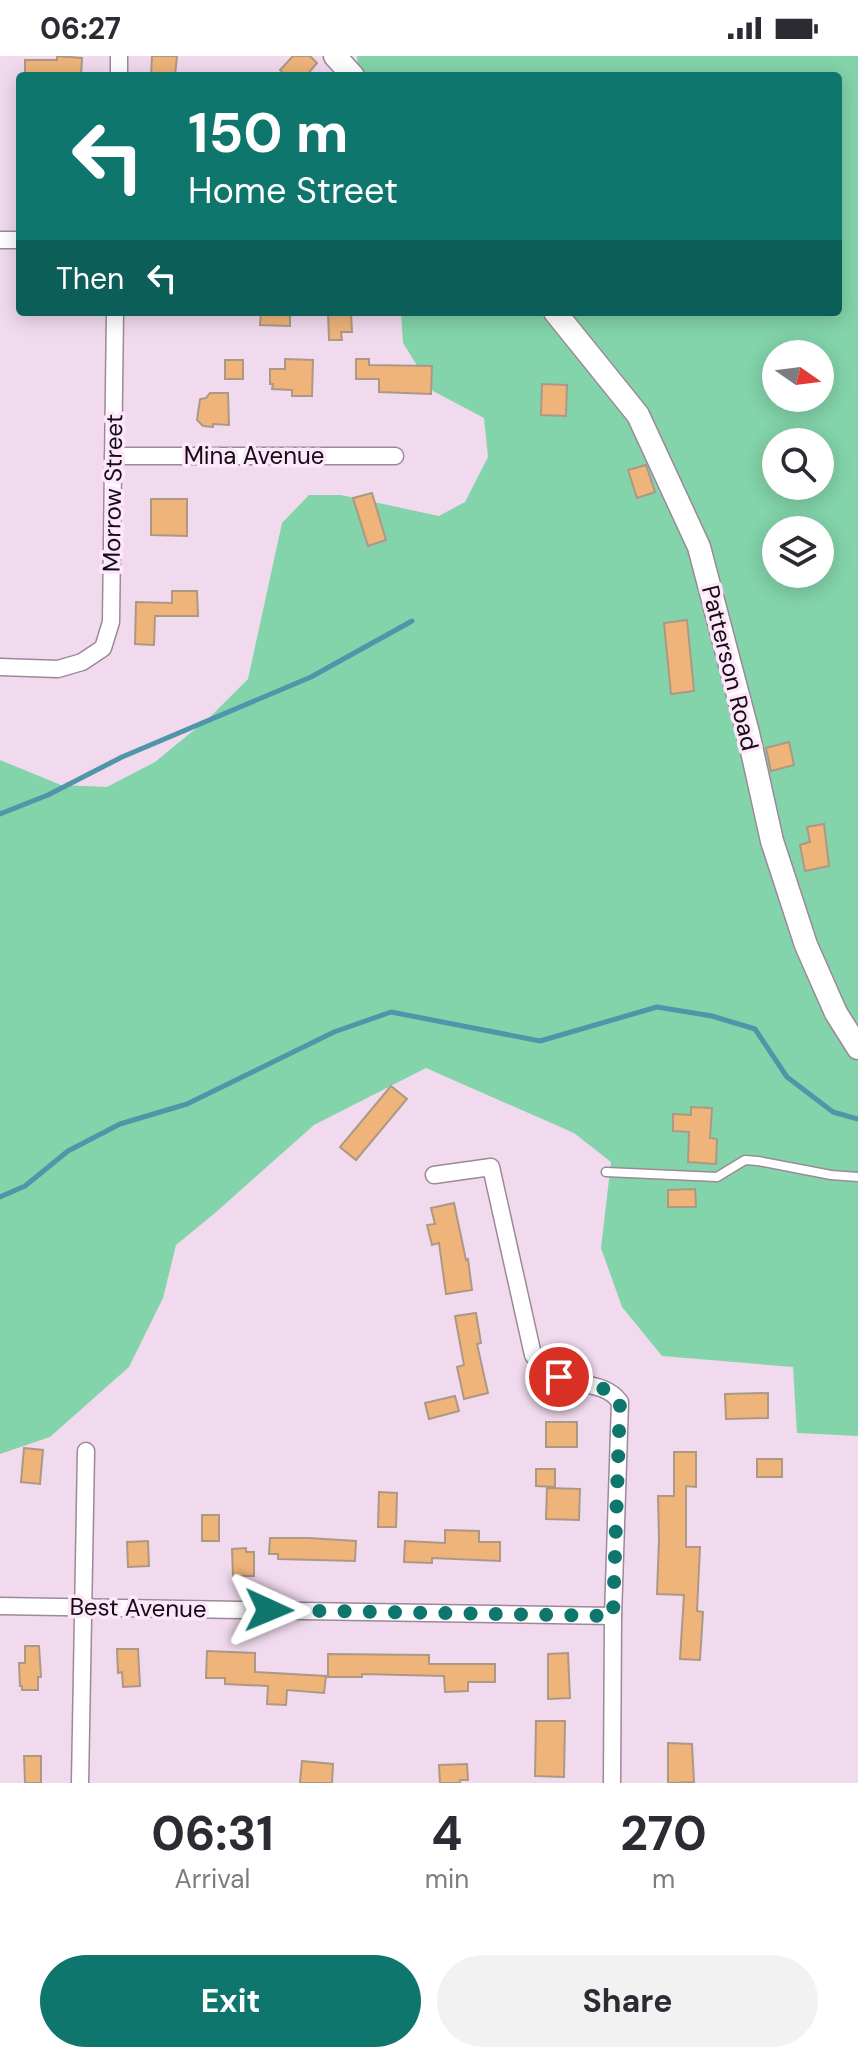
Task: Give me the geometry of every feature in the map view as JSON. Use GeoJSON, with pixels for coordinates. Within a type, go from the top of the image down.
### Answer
{"type":"FeatureCollection","features":[{"type":"Feature","properties":{"kind":"street"},"geometry":{"type":"LineString","coordinates":[[335,56],[349,72]]}},
{"type":"Feature","properties":{"kind":"street","name":"Morrow Street"},"geometry":{"type":"LineString","coordinates":[[0,667],[58,669],[82,662],[103,648],[111,622],[115,316]]}},
{"type":"Feature","properties":{"kind":"street","name":"Patterson Road"},"geometry":{"type":"LineString","coordinates":[[558,316],[638,415],[699,547],[748,733],[772,841],[806,945],[836,1013],[858,1048]]}},
{"type":"Feature","properties":{"kind":"street","name":"Mina Avenue"},"geometry":{"type":"LineString","coordinates":[[113,456],[395,456]]}},
{"type":"Feature","properties":{"kind":"street"},"geometry":{"type":"LineString","coordinates":[[434,1175],[491,1167],[533,1355],[543,1367],[559,1377],[601,1388],[614,1394],[620,1402],[613,1616],[612,1783]]}},
{"type":"Feature","properties":{"kind":"street"},"geometry":{"type":"LineString","coordinates":[[80,1783],[86,1451]]}},
{"type":"Feature","properties":{"kind":"street","name":"Best Avenue"},"geometry":{"type":"LineString","coordinates":[[0,1606],[613,1616]]}},
{"type":"Feature","properties":{"kind":"lane"},"geometry":{"type":"LineString","coordinates":[[606,1172],[717,1177],[745,1160],[858,1177]]}},
{"type":"Feature","properties":{"kind":"green space"},"geometry":{"type":"Polygon","coordinates":[[[357,56],[858,56],[858,1436],[797,1433],[793,1367],[662,1356],[622,1307],[601,1248],[611,1162],[574,1133],[426,1068],[314,1125],[176,1245],[163,1298],[129,1367],[50,1437],[0,1454],[0,760],[61,785],[107,787],[155,762],[210,717],[248,679],[282,523],[309,495],[341,495],[439,516],[465,502],[488,457],[484,418],[433,391],[403,343],[401,316],[842,316],[842,72],[357,72],[357,56]]]}},
{"type":"Feature","properties":{"kind":"building"},"geometry":{"type":"Polygon","coordinates":[[[57,56],[82,58],[81,72],[25,72],[25,60],[57,60],[57,56]]]}},
{"type":"Feature","properties":{"kind":"building"},"geometry":{"type":"Polygon","coordinates":[[[152,56],[177,56],[175,72],[151,72],[152,56]]]}},
{"type":"Feature","properties":{"kind":"building"},"geometry":{"type":"Polygon","coordinates":[[[293,56],[310,56],[317,63],[309,72],[280,70],[293,56]]]}},
{"type":"Feature","properties":{"kind":"building"},"geometry":{"type":"Polygon","coordinates":[[[261,316],[290,316],[290,326],[260,325],[261,316]]]}},
{"type":"Feature","properties":{"kind":"building"},"geometry":{"type":"Polygon","coordinates":[[[328,316],[351,316],[352,332],[341,332],[342,340],[329,340],[328,316]]]}},
{"type":"Feature","properties":{"kind":"building"},"geometry":{"type":"Polygon","coordinates":[[[285,359],[313,360],[312,396],[292,396],[292,390],[272,389],[270,369],[285,369],[285,359]]]}},
{"type":"Feature","properties":{"kind":"building"},"geometry":{"type":"Polygon","coordinates":[[[356,359],[369,359],[369,365],[432,366],[431,394],[379,392],[379,379],[356,379],[356,359]]]}},
{"type":"Feature","properties":{"kind":"building"},"geometry":{"type":"Polygon","coordinates":[[[225,360],[243,360],[243,379],[225,379],[225,360]]]}},
{"type":"Feature","properties":{"kind":"building"},"geometry":{"type":"Polygon","coordinates":[[[542,384],[567,385],[566,416],[541,415],[542,384]]]}},
{"type":"Feature","properties":{"kind":"building"},"geometry":{"type":"Polygon","coordinates":[[[210,393],[228,393],[229,425],[203,426],[197,420],[200,399],[210,393]]]}},
{"type":"Feature","properties":{"kind":"building"},"geometry":{"type":"Polygon","coordinates":[[[646,465],[655,492],[637,498],[628,470],[646,465]]]}},
{"type":"Feature","properties":{"kind":"building"},"geometry":{"type":"Polygon","coordinates":[[[372,493],[386,540],[368,546],[353,498],[372,493]]]}},
{"type":"Feature","properties":{"kind":"building"},"geometry":{"type":"Polygon","coordinates":[[[151,499],[187,499],[187,536],[151,535],[151,499]]]}},
{"type":"Feature","properties":{"kind":"building"},"geometry":{"type":"Polygon","coordinates":[[[172,591],[197,591],[198,616],[155,616],[154,645],[135,644],[136,602],[172,603],[172,591]]]}},
{"type":"Feature","properties":{"kind":"building"},"geometry":{"type":"Polygon","coordinates":[[[687,620],[694,691],[671,694],[664,623],[687,620]]]}},
{"type":"Feature","properties":{"kind":"building"},"geometry":{"type":"Polygon","coordinates":[[[789,742],[794,765],[771,771],[766,748],[789,742]]]}},
{"type":"Feature","properties":{"kind":"building"},"geometry":{"type":"Polygon","coordinates":[[[824,824],[829,866],[805,871],[800,845],[810,842],[807,827],[824,824]]]}},
{"type":"Feature","properties":{"kind":"building"},"geometry":{"type":"Polygon","coordinates":[[[391,1086],[407,1099],[356,1160],[340,1147],[391,1086]]]}},
{"type":"Feature","properties":{"kind":"building"},"geometry":{"type":"Polygon","coordinates":[[[691,1107],[712,1108],[710,1138],[717,1139],[716,1164],[688,1162],[689,1132],[673,1131],[673,1114],[691,1115],[691,1107]]]}},
{"type":"Feature","properties":{"kind":"building"},"geometry":{"type":"Polygon","coordinates":[[[695,1189],[696,1207],[668,1207],[668,1190],[695,1189]]]}},
{"type":"Feature","properties":{"kind":"building"},"geometry":{"type":"Polygon","coordinates":[[[454,1203],[472,1290],[446,1294],[439,1243],[432,1245],[427,1225],[435,1224],[431,1208],[454,1203]]]}},
{"type":"Feature","properties":{"kind":"building"},"geometry":{"type":"Polygon","coordinates":[[[476,1313],[481,1343],[477,1344],[488,1393],[464,1399],[457,1367],[464,1365],[455,1316],[476,1313]]]}},
{"type":"Feature","properties":{"kind":"building"},"geometry":{"type":"Polygon","coordinates":[[[768,1393],[768,1418],[726,1419],[725,1394],[768,1393]]]}},
{"type":"Feature","properties":{"kind":"building"},"geometry":{"type":"Polygon","coordinates":[[[455,1396],[459,1411],[429,1419],[425,1403],[455,1396]]]}},
{"type":"Feature","properties":{"kind":"building"},"geometry":{"type":"Polygon","coordinates":[[[546,1422],[577,1422],[577,1447],[546,1447],[546,1422]]]}},
{"type":"Feature","properties":{"kind":"building"},"geometry":{"type":"Polygon","coordinates":[[[24,1448],[43,1450],[40,1484],[21,1482],[24,1448]]]}},
{"type":"Feature","properties":{"kind":"building"},"geometry":{"type":"Polygon","coordinates":[[[674,1452],[696,1452],[696,1487],[686,1486],[686,1547],[700,1547],[697,1611],[703,1612],[700,1660],[680,1659],[684,1595],[657,1594],[658,1496],[674,1496],[674,1452]]]}},
{"type":"Feature","properties":{"kind":"building"},"geometry":{"type":"Polygon","coordinates":[[[757,1459],[782,1459],[782,1477],[757,1477],[757,1459]]]}},
{"type":"Feature","properties":{"kind":"building"},"geometry":{"type":"Polygon","coordinates":[[[536,1469],[555,1469],[555,1487],[536,1486],[536,1469]]]}},
{"type":"Feature","properties":{"kind":"building"},"geometry":{"type":"Polygon","coordinates":[[[547,1488],[580,1489],[579,1520],[546,1519],[547,1488]]]}},
{"type":"Feature","properties":{"kind":"building"},"geometry":{"type":"Polygon","coordinates":[[[379,1492],[397,1493],[396,1527],[378,1527],[379,1492]]]}},
{"type":"Feature","properties":{"kind":"building"},"geometry":{"type":"Polygon","coordinates":[[[202,1515],[219,1515],[219,1541],[202,1541],[202,1515]]]}},
{"type":"Feature","properties":{"kind":"building"},"geometry":{"type":"Polygon","coordinates":[[[445,1530],[479,1531],[479,1542],[500,1542],[500,1561],[432,1558],[432,1563],[404,1562],[405,1541],[445,1543],[445,1530]]]}},
{"type":"Feature","properties":{"kind":"building"},"geometry":{"type":"Polygon","coordinates":[[[270,1538],[356,1541],[355,1561],[278,1559],[278,1554],[269,1554],[270,1538]]]}},
{"type":"Feature","properties":{"kind":"building"},"geometry":{"type":"Polygon","coordinates":[[[148,1541],[149,1566],[128,1567],[127,1542],[148,1541]]]}},
{"type":"Feature","properties":{"kind":"building"},"geometry":{"type":"Polygon","coordinates":[[[246,1548],[246,1552],[254,1552],[254,1576],[233,1576],[232,1549],[246,1548]]]}},
{"type":"Feature","properties":{"kind":"building"},"geometry":{"type":"Polygon","coordinates":[[[25,1646],[39,1646],[41,1677],[38,1677],[38,1690],[22,1690],[20,1686],[19,1663],[25,1663],[25,1646]]]}},
{"type":"Feature","properties":{"kind":"building"},"geometry":{"type":"Polygon","coordinates":[[[117,1649],[138,1649],[140,1686],[123,1687],[122,1672],[118,1673],[117,1649]]]}},
{"type":"Feature","properties":{"kind":"building"},"geometry":{"type":"Polygon","coordinates":[[[207,1651],[255,1653],[255,1672],[326,1676],[324,1693],[287,1690],[286,1705],[267,1704],[268,1686],[225,1684],[225,1678],[206,1678],[207,1651]]]}},
{"type":"Feature","properties":{"kind":"building"},"geometry":{"type":"Polygon","coordinates":[[[568,1653],[570,1698],[548,1699],[548,1654],[568,1653]]]}},
{"type":"Feature","properties":{"kind":"building"},"geometry":{"type":"Polygon","coordinates":[[[328,1654],[429,1655],[429,1664],[495,1664],[495,1682],[468,1682],[468,1691],[445,1692],[444,1676],[362,1674],[362,1677],[328,1677],[328,1654]]]}},
{"type":"Feature","properties":{"kind":"building"},"geometry":{"type":"Polygon","coordinates":[[[536,1721],[565,1721],[564,1777],[535,1776],[536,1721]]]}},
{"type":"Feature","properties":{"kind":"building"},"geometry":{"type":"Polygon","coordinates":[[[668,1743],[692,1744],[694,1782],[668,1783],[668,1743]]]}},
{"type":"Feature","properties":{"kind":"building"},"geometry":{"type":"Polygon","coordinates":[[[24,1756],[41,1756],[41,1783],[25,1783],[24,1756]]]}},
{"type":"Feature","properties":{"kind":"building"},"geometry":{"type":"Polygon","coordinates":[[[302,1761],[333,1764],[332,1783],[300,1783],[302,1761]]]}},
{"type":"Feature","properties":{"kind":"building"},"geometry":{"type":"Polygon","coordinates":[[[467,1764],[468,1780],[440,1783],[439,1765],[467,1764]]]}},
{"type":"Feature","properties":{"kind":"waterway"},"geometry":{"type":"LineString","coordinates":[[0,814],[48,795],[122,757],[311,677],[412,621]]}},
{"type":"Feature","properties":{"kind":"waterway"},"geometry":{"type":"LineString","coordinates":[[0,1197],[25,1186],[68,1151],[120,1124],[187,1104],[334,1032],[391,1012],[540,1041],[657,1007],[712,1016],[755,1029],[787,1077],[833,1112],[858,1119]]}},
{"type":"Feature","properties":{"kind":"route"},"geometry":{"type":"LineString","coordinates":[[269,1610],[613,1616],[620,1402],[614,1394],[601,1388],[559,1377]]}}]}
